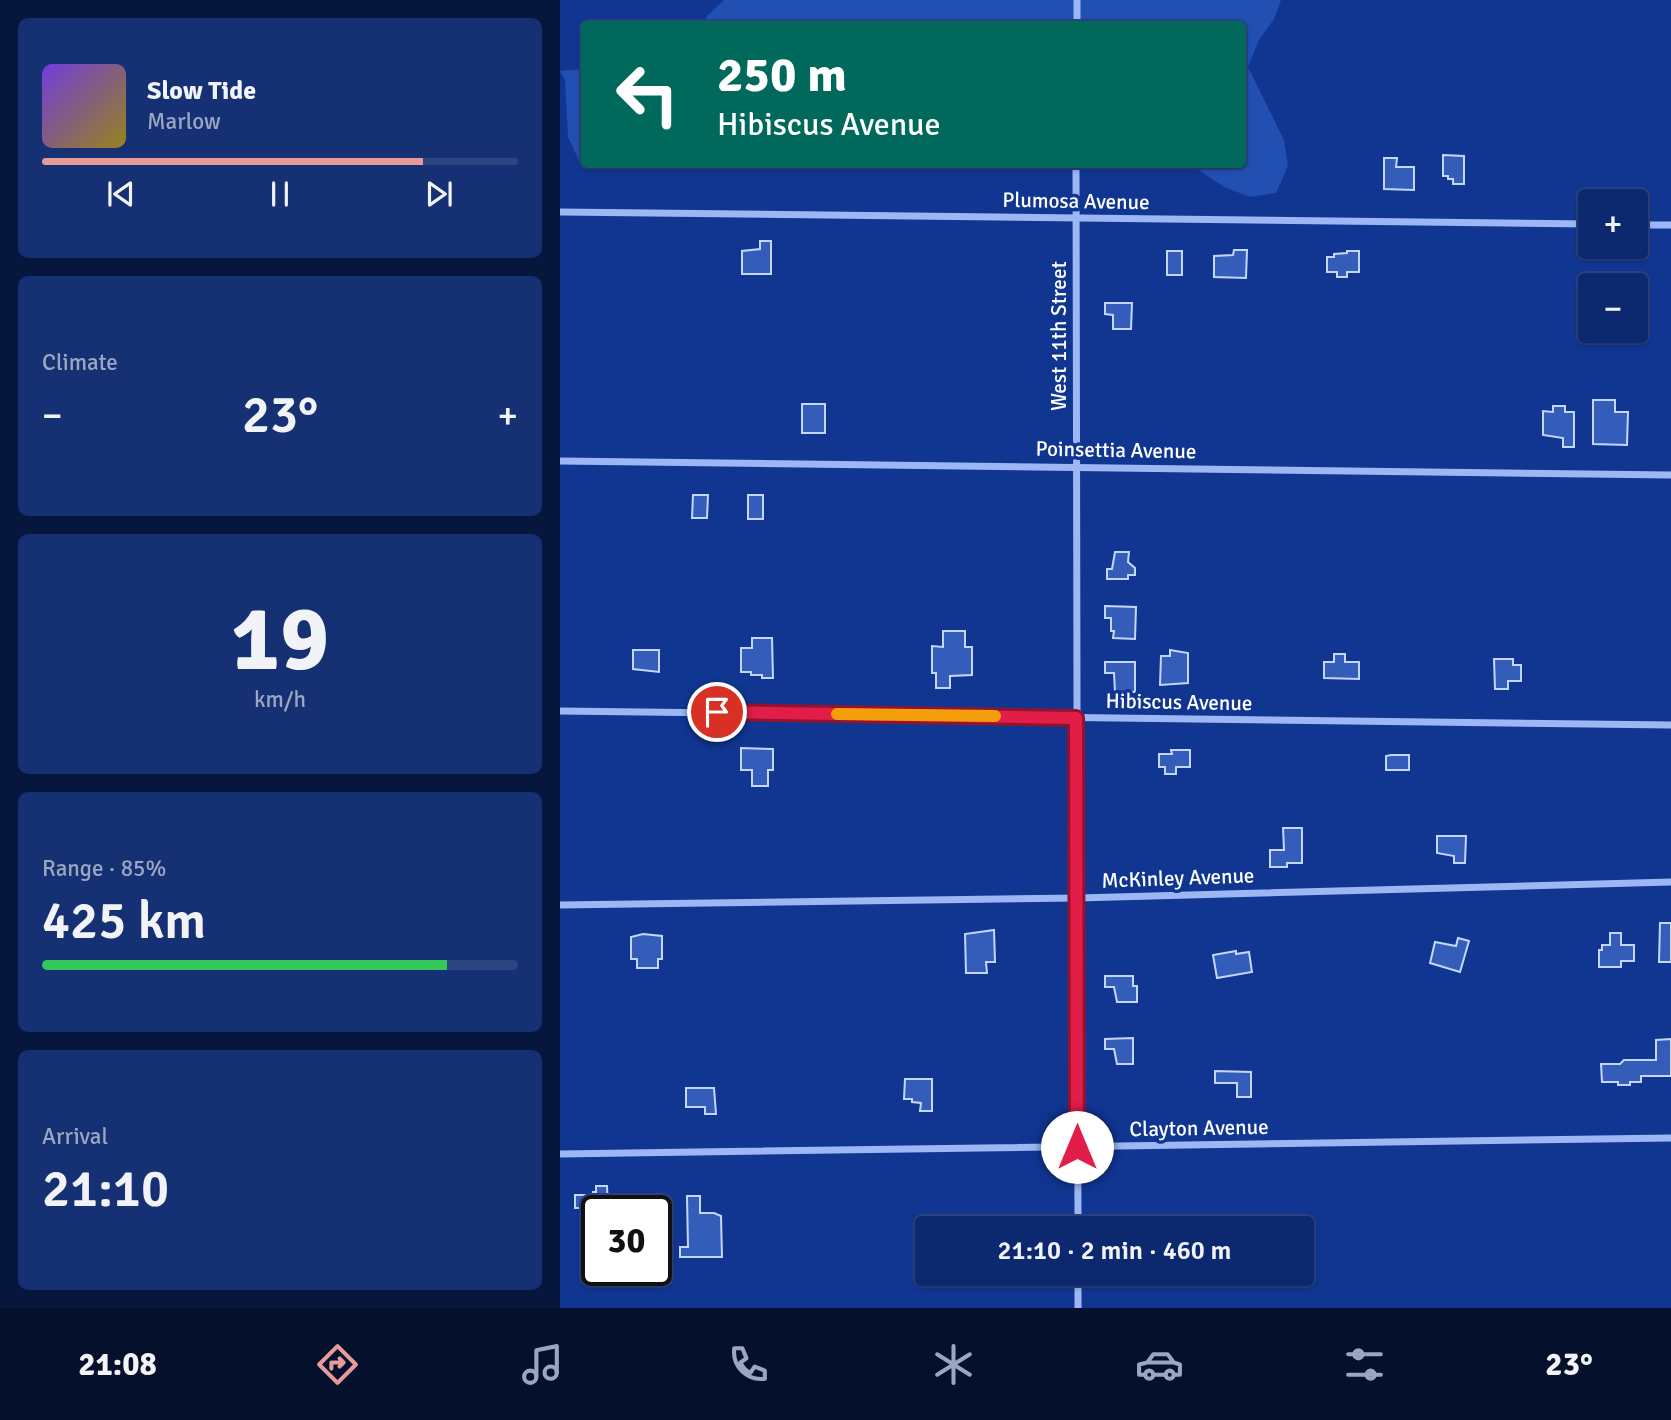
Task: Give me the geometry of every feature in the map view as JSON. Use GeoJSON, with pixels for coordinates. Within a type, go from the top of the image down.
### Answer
{"type":"FeatureCollection","features":[{"type":"Feature","properties":{"kind":"street"},"geometry":{"type":"LineString","coordinates":[[1077,0],[1077,21]]}},
{"type":"Feature","properties":{"kind":"street","name":"West 11th Street"},"geometry":{"type":"LineString","coordinates":[[1076,168],[1078,1216]]}},
{"type":"Feature","properties":{"kind":"street","name":"Plumosa Avenue"},"geometry":{"type":"LineString","coordinates":[[560,212],[1578,224]]}},
{"type":"Feature","properties":{"kind":"street"},"geometry":{"type":"LineString","coordinates":[[1648,225],[1671,225]]}},
{"type":"Feature","properties":{"kind":"street","name":"Poinsettia Avenue"},"geometry":{"type":"LineString","coordinates":[[560,461],[1671,475]]}},
{"type":"Feature","properties":{"kind":"street","name":"Hibiscus Avenue"},"geometry":{"type":"LineString","coordinates":[[560,711],[1671,725]]}},
{"type":"Feature","properties":{"kind":"street","name":"McKinley Avenue"},"geometry":{"type":"LineString","coordinates":[[560,905],[1077,898],[1671,882]]}},
{"type":"Feature","properties":{"kind":"street","name":"Clayton Avenue"},"geometry":{"type":"LineString","coordinates":[[560,1154],[1671,1138]]}},
{"type":"Feature","properties":{"kind":"street"},"geometry":{"type":"LineString","coordinates":[[1078,1286],[1078,1308]]}},
{"type":"Feature","properties":{"kind":"shaded area"},"geometry":{"type":"Polygon","coordinates":[[[724,0],[1281,0],[1274,19],[1259,40],[1248,67],[1284,140],[1288,166],[1276,193],[1250,197],[1224,187],[1196,168],[1246,168],[1246,21],[706,21],[707,16],[724,0]]]}},
{"type":"Feature","properties":{"kind":"shaded area"},"geometry":{"type":"Polygon","coordinates":[[[581,69],[581,165],[568,137],[565,80],[560,71],[581,69]]]}},
{"type":"Feature","properties":{"kind":"building"},"geometry":{"type":"Polygon","coordinates":[[[1443,155],[1464,156],[1464,184],[1453,184],[1453,179],[1443,176],[1443,155]]]}},
{"type":"Feature","properties":{"kind":"building"},"geometry":{"type":"Polygon","coordinates":[[[1384,158],[1397,158],[1396,167],[1414,167],[1414,190],[1384,189],[1384,158]]]}},
{"type":"Feature","properties":{"kind":"building"},"geometry":{"type":"Polygon","coordinates":[[[760,241],[771,241],[771,274],[742,274],[742,251],[760,249],[760,241]]]}},
{"type":"Feature","properties":{"kind":"building"},"geometry":{"type":"Polygon","coordinates":[[[1234,250],[1247,250],[1246,278],[1214,277],[1214,256],[1233,255],[1234,250]]]}},
{"type":"Feature","properties":{"kind":"building"},"geometry":{"type":"Polygon","coordinates":[[[1167,251],[1182,251],[1182,275],[1167,275],[1167,251]]]}},
{"type":"Feature","properties":{"kind":"building"},"geometry":{"type":"Polygon","coordinates":[[[1347,251],[1359,251],[1359,272],[1347,272],[1347,277],[1337,277],[1337,272],[1327,272],[1327,257],[1347,251]]]}},
{"type":"Feature","properties":{"kind":"building"},"geometry":{"type":"Polygon","coordinates":[[[1105,303],[1132,303],[1131,329],[1113,329],[1113,315],[1105,314],[1105,303]]]}},
{"type":"Feature","properties":{"kind":"building"},"geometry":{"type":"Polygon","coordinates":[[[1593,400],[1615,400],[1615,412],[1628,412],[1627,445],[1593,444],[1593,400]]]}},
{"type":"Feature","properties":{"kind":"building"},"geometry":{"type":"Polygon","coordinates":[[[802,404],[825,404],[825,433],[802,433],[802,404]]]}},
{"type":"Feature","properties":{"kind":"building"},"geometry":{"type":"Polygon","coordinates":[[[1553,406],[1565,406],[1565,412],[1574,412],[1574,447],[1563,447],[1563,438],[1543,435],[1543,411],[1553,412],[1553,406]]]}},
{"type":"Feature","properties":{"kind":"building"},"geometry":{"type":"Polygon","coordinates":[[[693,495],[708,495],[707,518],[692,518],[693,495]]]}},
{"type":"Feature","properties":{"kind":"building"},"geometry":{"type":"Polygon","coordinates":[[[748,495],[763,495],[763,519],[748,519],[748,495]]]}},
{"type":"Feature","properties":{"kind":"building"},"geometry":{"type":"Polygon","coordinates":[[[1115,552],[1129,552],[1128,562],[1135,568],[1135,575],[1128,575],[1128,579],[1107,579],[1107,569],[1112,569],[1115,552]]]}},
{"type":"Feature","properties":{"kind":"building"},"geometry":{"type":"Polygon","coordinates":[[[1105,606],[1136,607],[1135,639],[1113,638],[1111,618],[1105,618],[1105,606]]]}},
{"type":"Feature","properties":{"kind":"building"},"geometry":{"type":"Polygon","coordinates":[[[943,631],[965,631],[965,647],[972,647],[972,675],[950,676],[950,688],[936,688],[936,673],[932,673],[932,646],[943,647],[943,631]]]}},
{"type":"Feature","properties":{"kind":"building"},"geometry":{"type":"Polygon","coordinates":[[[752,638],[772,638],[773,678],[741,672],[741,648],[752,648],[752,638]]]}},
{"type":"Feature","properties":{"kind":"building"},"geometry":{"type":"Polygon","coordinates":[[[633,650],[659,650],[659,672],[633,669],[633,650]]]}},
{"type":"Feature","properties":{"kind":"building"},"geometry":{"type":"Polygon","coordinates":[[[1170,650],[1188,653],[1188,683],[1160,685],[1161,656],[1170,656],[1170,650]]]}},
{"type":"Feature","properties":{"kind":"building"},"geometry":{"type":"Polygon","coordinates":[[[1334,654],[1345,654],[1345,662],[1359,662],[1359,679],[1324,678],[1324,662],[1334,662],[1334,654]]]}},
{"type":"Feature","properties":{"kind":"building"},"geometry":{"type":"Polygon","coordinates":[[[1494,659],[1513,659],[1513,665],[1521,665],[1521,681],[1508,681],[1508,689],[1495,689],[1494,659]]]}},
{"type":"Feature","properties":{"kind":"building"},"geometry":{"type":"Polygon","coordinates":[[[1105,662],[1135,662],[1135,692],[1115,692],[1114,673],[1105,673],[1105,662]]]}},
{"type":"Feature","properties":{"kind":"building"},"geometry":{"type":"Polygon","coordinates":[[[741,748],[773,749],[773,770],[768,770],[768,786],[752,786],[752,770],[741,770],[741,748]]]}},
{"type":"Feature","properties":{"kind":"building"},"geometry":{"type":"Polygon","coordinates":[[[1171,750],[1190,750],[1190,767],[1176,767],[1176,774],[1165,774],[1165,767],[1159,767],[1159,754],[1172,754],[1171,750]]]}},
{"type":"Feature","properties":{"kind":"building"},"geometry":{"type":"Polygon","coordinates":[[[1409,755],[1409,770],[1386,770],[1386,756],[1409,755]]]}},
{"type":"Feature","properties":{"kind":"building"},"geometry":{"type":"Polygon","coordinates":[[[1283,828],[1302,828],[1302,863],[1287,863],[1287,867],[1270,867],[1270,850],[1284,850],[1283,828]]]}},
{"type":"Feature","properties":{"kind":"building"},"geometry":{"type":"Polygon","coordinates":[[[1437,836],[1466,836],[1465,863],[1454,863],[1454,856],[1437,853],[1437,836]]]}},
{"type":"Feature","properties":{"kind":"building"},"geometry":{"type":"Polygon","coordinates":[[[1660,923],[1671,923],[1671,962],[1659,962],[1660,923]]]}},
{"type":"Feature","properties":{"kind":"building"},"geometry":{"type":"Polygon","coordinates":[[[994,930],[995,962],[986,962],[987,973],[966,973],[965,934],[994,930]]]}},
{"type":"Feature","properties":{"kind":"building"},"geometry":{"type":"Polygon","coordinates":[[[1610,933],[1621,933],[1621,945],[1634,945],[1634,961],[1621,961],[1621,967],[1599,967],[1599,950],[1602,950],[1602,945],[1610,945],[1610,933]]]}},
{"type":"Feature","properties":{"kind":"building"},"geometry":{"type":"Polygon","coordinates":[[[643,934],[662,936],[662,959],[658,959],[658,968],[637,968],[637,959],[631,959],[631,937],[643,934]]]}},
{"type":"Feature","properties":{"kind":"building"},"geometry":{"type":"Polygon","coordinates":[[[1458,938],[1469,941],[1460,972],[1430,963],[1435,942],[1456,946],[1458,938]]]}},
{"type":"Feature","properties":{"kind":"building"},"geometry":{"type":"Polygon","coordinates":[[[1236,951],[1236,954],[1249,952],[1252,972],[1217,978],[1213,955],[1236,951]]]}},
{"type":"Feature","properties":{"kind":"building"},"geometry":{"type":"Polygon","coordinates":[[[1105,976],[1133,976],[1133,986],[1137,986],[1137,1002],[1117,1002],[1114,987],[1105,987],[1105,976]]]}},
{"type":"Feature","properties":{"kind":"building"},"geometry":{"type":"Polygon","coordinates":[[[1133,1038],[1133,1064],[1117,1064],[1114,1049],[1105,1049],[1105,1039],[1133,1038]]]}},
{"type":"Feature","properties":{"kind":"building"},"geometry":{"type":"Polygon","coordinates":[[[1671,1039],[1671,1076],[1641,1076],[1641,1082],[1630,1082],[1630,1085],[1602,1082],[1601,1064],[1620,1064],[1624,1060],[1656,1060],[1656,1040],[1671,1039]]]}},
{"type":"Feature","properties":{"kind":"building"},"geometry":{"type":"Polygon","coordinates":[[[1215,1071],[1251,1072],[1251,1097],[1237,1097],[1237,1083],[1215,1083],[1215,1071]]]}},
{"type":"Feature","properties":{"kind":"building"},"geometry":{"type":"Polygon","coordinates":[[[905,1079],[932,1079],[932,1111],[920,1111],[921,1103],[904,1099],[905,1079]]]}},
{"type":"Feature","properties":{"kind":"building"},"geometry":{"type":"Polygon","coordinates":[[[686,1088],[714,1088],[716,1114],[705,1114],[705,1107],[686,1107],[686,1088]]]}},
{"type":"Feature","properties":{"kind":"building"},"geometry":{"type":"Polygon","coordinates":[[[596,1186],[607,1186],[607,1195],[593,1195],[593,1192],[596,1192],[596,1186]]]}},
{"type":"Feature","properties":{"kind":"building"},"geometry":{"type":"Polygon","coordinates":[[[575,1195],[581,1195],[581,1208],[575,1208],[575,1195]]]}},
{"type":"Feature","properties":{"kind":"building"},"geometry":{"type":"Polygon","coordinates":[[[687,1196],[700,1196],[700,1213],[721,1216],[722,1257],[680,1257],[680,1247],[688,1247],[687,1196]]]}},
{"type":"Feature","properties":{"kind":"slow traffic"},"geometry":{"type":"LineString","coordinates":[[837,714],[995,716]]}},
{"type":"Feature","properties":{"kind":"route"},"geometry":{"type":"LineString","coordinates":[[717,712],[1076,718],[1077,1147]]}}]}
